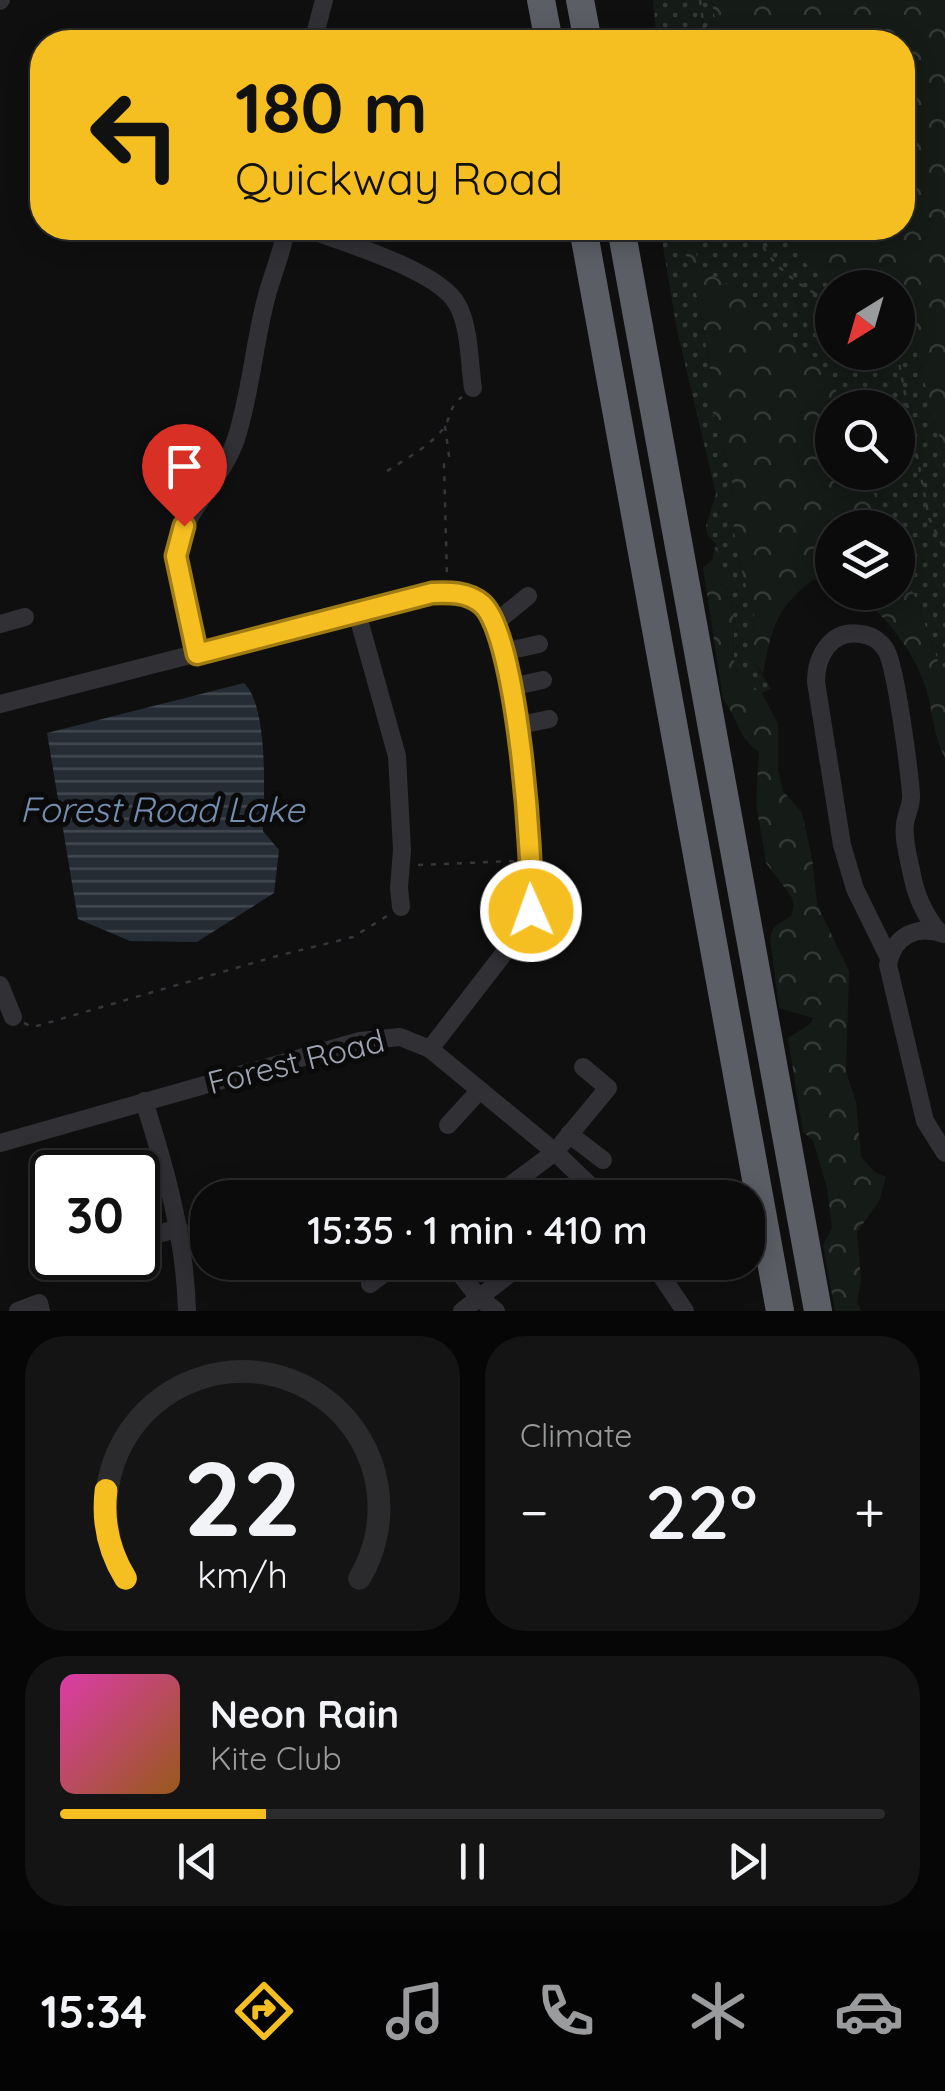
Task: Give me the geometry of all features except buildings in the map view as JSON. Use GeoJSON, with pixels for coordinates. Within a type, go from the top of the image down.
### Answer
{"type":"FeatureCollection","features":[{"type":"Feature","properties":{"kind":"highway"},"geometry":{"type":"LineString","coordinates":[[541,0],[547,30]]}},
{"type":"Feature","properties":{"kind":"highway"},"geometry":{"type":"LineString","coordinates":[[580,0],[586,30]]}},
{"type":"Feature","properties":{"kind":"highway"},"geometry":{"type":"LineString","coordinates":[[585,240],[780,1311]]}},
{"type":"Feature","properties":{"kind":"highway"},"geometry":{"type":"LineString","coordinates":[[623,240],[818,1311]]}},
{"type":"Feature","properties":{"kind":"street"},"geometry":{"type":"LineString","coordinates":[[316,30],[324,0]]}},
{"type":"Feature","properties":{"kind":"street"},"geometry":{"type":"LineString","coordinates":[[197,654],[176,556],[178,544],[184,526],[224,467],[236,438],[267,294],[284,240]]}},
{"type":"Feature","properties":{"kind":"street"},"geometry":{"type":"LineString","coordinates":[[335,240],[424,275],[445,289],[458,305],[473,388]]}},
{"type":"Feature","properties":{"kind":"street"},"geometry":{"type":"LineString","coordinates":[[0,704],[432,593],[467,595],[481,602],[494,623],[511,687],[531,911],[525,926],[430,1049]]}},
{"type":"Feature","properties":{"kind":"street"},"geometry":{"type":"LineString","coordinates":[[494,623],[528,596]]}},
{"type":"Feature","properties":{"kind":"street"},"geometry":{"type":"LineString","coordinates":[[653,615],[691,609]]}},
{"type":"Feature","properties":{"kind":"street"},"geometry":{"type":"LineString","coordinates":[[356,613],[397,756],[401,907]]}},
{"type":"Feature","properties":{"kind":"street"},"geometry":{"type":"LineString","coordinates":[[0,624],[25,618]]}},
{"type":"Feature","properties":{"kind":"street"},"geometry":{"type":"LineString","coordinates":[[942,934],[926,918],[912,876],[905,823],[911,796],[891,663],[878,641],[868,635],[842,635],[818,659],[816,682],[842,845],[855,888],[888,958],[925,1121],[945,1153]]}},
{"type":"Feature","properties":{"kind":"street"},"geometry":{"type":"LineString","coordinates":[[504,652],[539,644]]}},
{"type":"Feature","properties":{"kind":"street"},"geometry":{"type":"LineString","coordinates":[[511,687],[543,680]]}},
{"type":"Feature","properties":{"kind":"street"},"geometry":{"type":"LineString","coordinates":[[516,726],[549,719]]}},
{"type":"Feature","properties":{"kind":"street"},"geometry":{"type":"LineString","coordinates":[[888,958],[904,936],[925,929],[942,934]]}},
{"type":"Feature","properties":{"kind":"street"},"geometry":{"type":"LineString","coordinates":[[0,984],[13,1018]]}},
{"type":"Feature","properties":{"kind":"street","name":"Forest Road"},"geometry":{"type":"LineString","coordinates":[[0,1143],[360,1041],[400,1037],[430,1049],[584,1180]]}},
{"type":"Feature","properties":{"kind":"street"},"geometry":{"type":"LineString","coordinates":[[517,1180],[555,1152],[608,1088],[583,1067]]}},
{"type":"Feature","properties":{"kind":"street"},"geometry":{"type":"LineString","coordinates":[[448,1125],[480,1090]]}},
{"type":"Feature","properties":{"kind":"street"},"geometry":{"type":"LineString","coordinates":[[144,1101],[179,1228],[185,1310]]}},
{"type":"Feature","properties":{"kind":"street"},"geometry":{"type":"LineString","coordinates":[[569,1134],[603,1160]]}},
{"type":"Feature","properties":{"kind":"street"},"geometry":{"type":"LineString","coordinates":[[160,1234],[179,1228]]}},
{"type":"Feature","properties":{"kind":"street"},"geometry":{"type":"LineString","coordinates":[[370,1284],[375,1280]]}},
{"type":"Feature","properties":{"kind":"street"},"geometry":{"type":"LineString","coordinates":[[464,1280],[496,1311]]}},
{"type":"Feature","properties":{"kind":"street"},"geometry":{"type":"LineString","coordinates":[[462,1311],[502,1280]]}},
{"type":"Feature","properties":{"kind":"street"},"geometry":{"type":"LineString","coordinates":[[663,1280],[680,1308]]}},
{"type":"Feature","properties":{"kind":"street"},"geometry":{"type":"LineString","coordinates":[[18,1311],[38,1303],[41,1311]]}},
{"type":"Feature","properties":{"kind":"path"},"geometry":{"type":"LineString","coordinates":[[700,0],[704,30]]}},
{"type":"Feature","properties":{"kind":"path"},"geometry":{"type":"LineString","coordinates":[[760,240],[781,266],[815,294]]}},
{"type":"Feature","properties":{"kind":"path"},"geometry":{"type":"LineString","coordinates":[[901,370],[929,518],[945,551]]}},
{"type":"Feature","properties":{"kind":"path"},"geometry":{"type":"LineString","coordinates":[[449,592],[445,568],[444,464],[449,456],[445,426],[451,406],[473,388]]}},
{"type":"Feature","properties":{"kind":"path"},"geometry":{"type":"LineString","coordinates":[[388,471],[445,426]]}},
{"type":"Feature","properties":{"kind":"path"},"geometry":{"type":"LineString","coordinates":[[415,865],[529,861]]}},
{"type":"Feature","properties":{"kind":"path"},"geometry":{"type":"LineString","coordinates":[[13,1018],[33,1027],[352,937],[401,907]]}},
{"type":"Feature","properties":{"kind":"green space"},"geometry":{"type":"Polygon","coordinates":[[[653,0],[711,0],[718,30],[656,30],[653,0]]]}},
{"type":"Feature","properties":{"kind":"green space"},"geometry":{"type":"Polygon","coordinates":[[[711,0],[945,0],[945,459],[915,345],[915,270],[815,270],[805,263],[798,248],[800,240],[915,240],[915,30],[718,30],[711,0]]]}},
{"type":"Feature","properties":{"kind":"green space"},"geometry":{"type":"Polygon","coordinates":[[[662,240],[681,240],[698,300],[713,385],[713,413],[732,477],[734,531],[743,577],[754,607],[753,661],[771,689],[762,693],[742,678],[734,665],[733,607],[716,544],[707,534],[706,526],[716,494],[677,330],[662,240]]]}},
{"type":"Feature","properties":{"kind":"green space"},"geometry":{"type":"Polygon","coordinates":[[[681,240],[692,240],[700,268],[752,299],[811,356],[815,370],[823,370],[836,390],[815,390],[815,490],[873,490],[879,510],[815,510],[815,580],[790,600],[777,621],[763,674],[753,661],[754,607],[743,577],[734,531],[732,477],[713,413],[713,385],[698,300],[681,240]]]}},
{"type":"Feature","properties":{"kind":"green space"},"geometry":{"type":"Polygon","coordinates":[[[692,240],[799,240],[820,270],[815,270],[815,362],[811,356],[752,299],[699,268],[692,240]]]}},
{"type":"Feature","properties":{"kind":"green space"},"geometry":{"type":"Polygon","coordinates":[[[915,345],[945,459],[945,680],[915,598],[915,510],[878,510],[873,490],[915,490],[915,390],[834,390],[820,370],[915,370],[915,345]]]}},
{"type":"Feature","properties":{"kind":"green space"},"geometry":{"type":"Polygon","coordinates":[[[716,543],[733,607],[734,665],[742,678],[762,693],[778,724],[778,770],[783,791],[802,813],[817,904],[849,971],[846,1072],[856,1102],[861,1157],[886,1177],[879,1201],[857,1232],[861,1281],[857,1302],[861,1311],[835,1311],[823,1245],[832,1228],[827,1188],[813,1140],[803,1132],[788,1038],[813,1018],[779,1008],[770,937],[774,927],[791,916],[794,905],[766,863],[756,803],[759,752],[746,740],[723,699],[703,568],[712,560],[716,543]]]}},
{"type":"Feature","properties":{"kind":"green space"},"geometry":{"type":"Polygon","coordinates":[[[915,598],[945,680],[945,758],[914,660],[874,610],[915,610],[915,598]]]}},
{"type":"Feature","properties":{"kind":"water","name":"Forest Road Lake"},"geometry":{"type":"Polygon","coordinates":[[[244,683],[258,711],[261,731],[263,831],[279,850],[274,893],[197,942],[130,941],[78,919],[47,733],[244,683]]]}},
{"type":"Feature","properties":{"kind":"route"},"geometry":{"type":"LineString","coordinates":[[184,526],[176,556],[197,654],[432,593],[467,595],[481,602],[500,636],[510,678],[531,911]]}}]}
